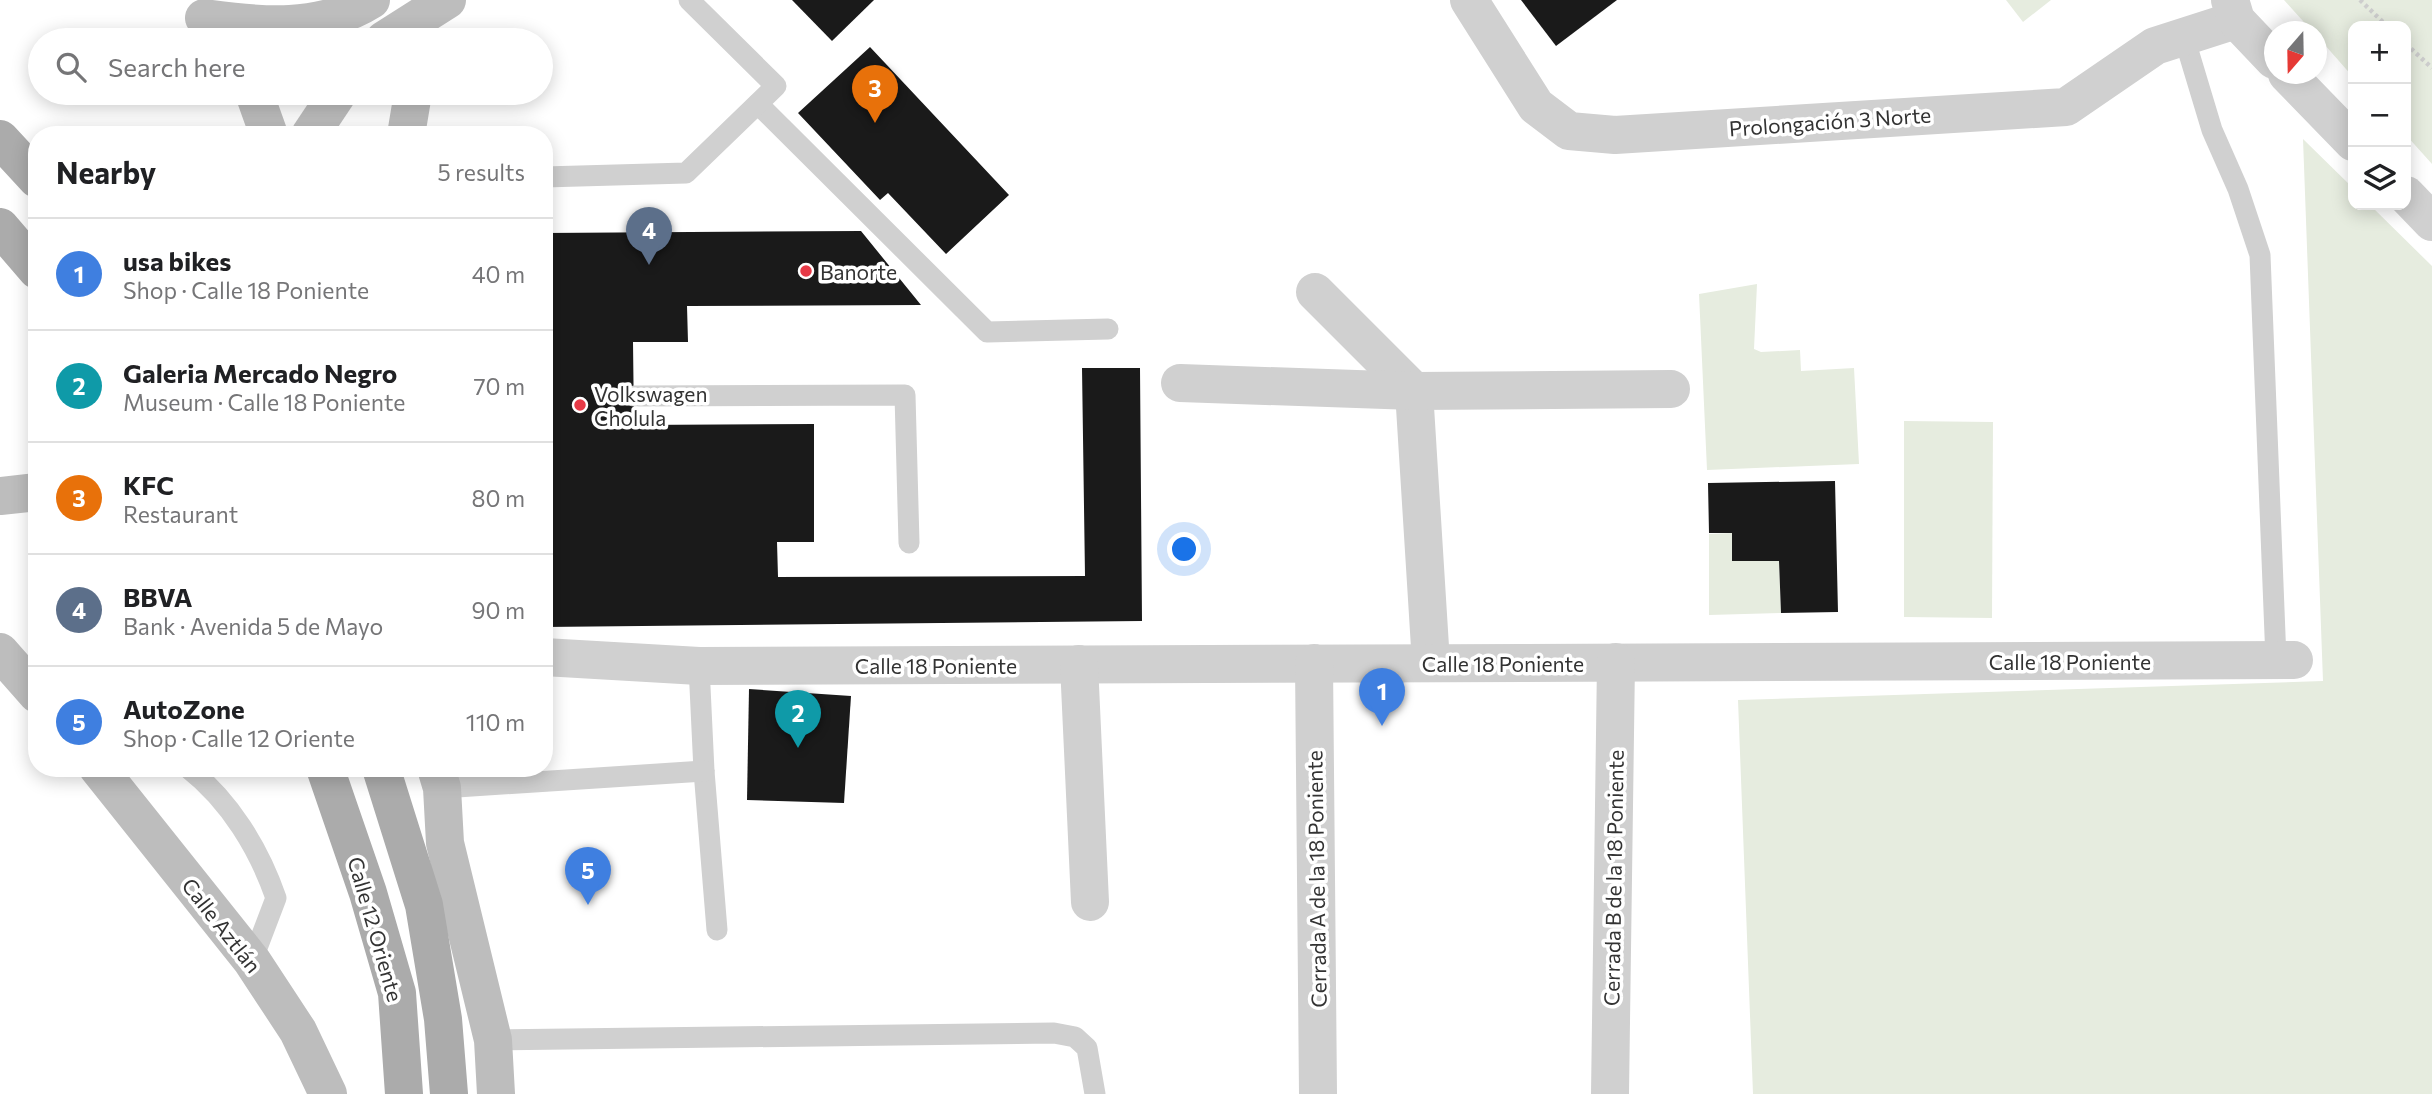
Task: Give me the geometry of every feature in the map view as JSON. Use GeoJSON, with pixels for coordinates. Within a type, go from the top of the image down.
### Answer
{"type":"FeatureCollection","features":[{"type":"Feature","properties":{"kind":"main road"},"geometry":{"type":"LineString","coordinates":[[202,20],[277,26],[301,24],[340,15],[371,0]]}},
{"type":"Feature","properties":{"kind":"main road"},"geometry":{"type":"LineString","coordinates":[[403,28],[445,2]]}},
{"type":"Feature","properties":{"kind":"main road"},"geometry":{"type":"LineString","coordinates":[[435,28],[445,2]]}},
{"type":"Feature","properties":{"kind":"main road"},"geometry":{"type":"LineString","coordinates":[[258,105],[266,126]]}},
{"type":"Feature","properties":{"kind":"main road"},"geometry":{"type":"LineString","coordinates":[[316,126],[330,105]]}},
{"type":"Feature","properties":{"kind":"main road"},"geometry":{"type":"LineString","coordinates":[[408,126],[411,105]]}},
{"type":"Feature","properties":{"kind":"main road"},"geometry":{"type":"LineString","coordinates":[[0,139],[28,169]]}},
{"type":"Feature","properties":{"kind":"main road"},"geometry":{"type":"LineString","coordinates":[[0,227],[28,260]]}},
{"type":"Feature","properties":{"kind":"main road"},"geometry":{"type":"LineString","coordinates":[[0,496],[28,493]]}},
{"type":"Feature","properties":{"kind":"main road"},"geometry":{"type":"LineString","coordinates":[[0,652],[28,684]]}},
{"type":"Feature","properties":{"kind":"main road","name":"Calle Aztlán"},"geometry":{"type":"LineString","coordinates":[[105,777],[252,961],[298,1031],[328,1094]]}},
{"type":"Feature","properties":{"kind":"main road","name":"Calle 12 Oriente"},"geometry":{"type":"LineString","coordinates":[[328,777],[368,893],[397,993],[404,1094]]}},
{"type":"Feature","properties":{"kind":"main road","name":"Calle 12 Oriente"},"geometry":{"type":"LineString","coordinates":[[384,777],[424,905],[443,1019],[449,1094]]}},
{"type":"Feature","properties":{"kind":"main road"},"geometry":{"type":"LineString","coordinates":[[439,778],[445,843],[493,1040],[496,1094]]}},
{"type":"Feature","properties":{"kind":"street","name":"Prolongación 3 Norte"},"geometry":{"type":"LineString","coordinates":[[1469,0],[1536,106],[1569,131],[1615,135],[2066,107],[2155,46],[2183,37],[2233,10]]}},
{"type":"Feature","properties":{"kind":"street"},"geometry":{"type":"LineString","coordinates":[[2233,10],[2264,49]]}},
{"type":"Feature","properties":{"kind":"street"},"geometry":{"type":"LineString","coordinates":[[2297,84],[2348,137]]}},
{"type":"Feature","properties":{"kind":"street"},"geometry":{"type":"LineString","coordinates":[[2411,200],[2432,222]]}},
{"type":"Feature","properties":{"kind":"street"},"geometry":{"type":"LineString","coordinates":[[1315,292],[1414,391],[1431,663]]}},
{"type":"Feature","properties":{"kind":"street"},"geometry":{"type":"LineString","coordinates":[[1180,383],[1414,391],[1671,389]]}},
{"type":"Feature","properties":{"kind":"street","name":"Calle 18 Poniente"},"geometry":{"type":"LineString","coordinates":[[553,658],[699,666],[2285,660]]}},
{"type":"Feature","properties":{"kind":"street","name":"Cerrada B de la 18 Poniente"},"geometry":{"type":"LineString","coordinates":[[1610,1094],[1616,662]]}},
{"type":"Feature","properties":{"kind":"street","name":"Cerrada A de la 18 Poniente"},"geometry":{"type":"LineString","coordinates":[[1314,663],[1318,1094]]}},
{"type":"Feature","properties":{"kind":"street"},"geometry":{"type":"LineString","coordinates":[[1079,664],[1090,902]]}},
{"type":"Feature","properties":{"kind":"lane"},"geometry":{"type":"LineString","coordinates":[[553,177],[687,173],[776,86],[694,2]]}},
{"type":"Feature","properties":{"kind":"lane"},"geometry":{"type":"LineString","coordinates":[[2183,37],[2212,130],[2238,189],[2260,256],[2285,660]]}},
{"type":"Feature","properties":{"kind":"lane"},"geometry":{"type":"LineString","coordinates":[[758,104],[987,332],[1108,329]]}},
{"type":"Feature","properties":{"kind":"lane"},"geometry":{"type":"LineString","coordinates":[[634,396],[905,395],[909,543]]}},
{"type":"Feature","properties":{"kind":"lane"},"geometry":{"type":"LineString","coordinates":[[699,666],[704,771],[717,930]]}},
{"type":"Feature","properties":{"kind":"lane"},"geometry":{"type":"LineString","coordinates":[[553,775],[704,771]]}},
{"type":"Feature","properties":{"kind":"lane"},"geometry":{"type":"LineString","coordinates":[[197,777],[226,807],[254,844],[276,898],[252,961]]}},
{"type":"Feature","properties":{"kind":"lane"},"geometry":{"type":"LineString","coordinates":[[439,778],[477,777]]}},
{"type":"Feature","properties":{"kind":"lane"},"geometry":{"type":"LineString","coordinates":[[493,1040],[1054,1034],[1075,1037],[1087,1048],[1095,1094]]}},
{"type":"Feature","properties":{"kind":"path"},"geometry":{"type":"LineString","coordinates":[[2360,0],[2383,21]]}},
{"type":"Feature","properties":{"kind":"path"},"geometry":{"type":"LineString","coordinates":[[2411,49],[2432,68]]}},
{"type":"Feature","properties":{"kind":"shaded area"},"geometry":{"type":"Polygon","coordinates":[[[2006,0],[2051,0],[2023,22],[2006,0]]]}},
{"type":"Feature","properties":{"kind":"shaded area"},"geometry":{"type":"Polygon","coordinates":[[[2284,0],[2432,0],[2432,164],[2411,141],[2411,21],[2348,21],[2348,71],[2327,47],[2327,21],[2303,21],[2284,0]]]}},
{"type":"Feature","properties":{"kind":"shaded area"},"geometry":{"type":"Polygon","coordinates":[[[2303,139],[2348,183],[2348,210],[2375,210],[2432,266],[2432,1094],[1753,1094],[1738,700],[2323,681],[2303,139]]]}},
{"type":"Feature","properties":{"kind":"shaded area"},"geometry":{"type":"Polygon","coordinates":[[[1757,284],[1754,349],[1761,352],[1800,350],[1801,371],[1854,368],[1859,464],[1707,470],[1699,294],[1757,284]]]}},
{"type":"Feature","properties":{"kind":"shaded area"},"geometry":{"type":"Polygon","coordinates":[[[1904,421],[1993,422],[1992,618],[1904,617],[1904,421]]]}},
{"type":"Feature","properties":{"kind":"shaded area"},"geometry":{"type":"Polygon","coordinates":[[[1732,533],[1733,561],[1779,561],[1781,613],[1709,615],[1709,534],[1732,533]]]}},
{"type":"Feature","properties":{"kind":"building"},"geometry":{"type":"Polygon","coordinates":[[[792,0],[874,0],[832,41],[792,0]]]}},
{"type":"Feature","properties":{"kind":"building"},"geometry":{"type":"Polygon","coordinates":[[[1521,0],[1617,0],[1556,46],[1521,0]]]}},
{"type":"Feature","properties":{"kind":"building"},"geometry":{"type":"Polygon","coordinates":[[[870,47],[1009,195],[946,254],[888,193],[880,200],[798,113],[870,47]]]}},
{"type":"Feature","properties":{"kind":"building"},"geometry":{"type":"Polygon","coordinates":[[[861,231],[921,305],[687,306],[688,342],[633,342],[634,425],[814,424],[814,542],[777,542],[778,577],[1085,576],[1082,368],[1140,368],[1142,621],[553,627],[553,233],[861,231]]]}},
{"type":"Feature","properties":{"kind":"building"},"geometry":{"type":"Polygon","coordinates":[[[1835,481],[1838,612],[1781,613],[1779,561],[1732,561],[1732,533],[1709,533],[1708,483],[1835,481]]]}},
{"type":"Feature","properties":{"kind":"building"},"geometry":{"type":"Polygon","coordinates":[[[749,689],[851,696],[844,803],[747,800],[749,689]]]}},
{"type":"Feature","properties":{"kind":"place","name":"KFC"},"geometry":{"type":"Point","coordinates":[875,123]}},
{"type":"Feature","properties":{"kind":"place","name":"BBVA"},"geometry":{"type":"Point","coordinates":[649,265]}},
{"type":"Feature","properties":{"kind":"place","name":"Banorte"},"geometry":{"type":"Point","coordinates":[806,271]}},
{"type":"Feature","properties":{"kind":"place","name":"Volkswagen Cholula"},"geometry":{"type":"Point","coordinates":[580,405]}},
{"type":"Feature","properties":{"kind":"place","name":"usa bikes"},"geometry":{"type":"Point","coordinates":[1382,726]}},
{"type":"Feature","properties":{"kind":"place","name":"Galeria Mercado Negro"},"geometry":{"type":"Point","coordinates":[798,748]}},
{"type":"Feature","properties":{"kind":"place","name":"AutoZone"},"geometry":{"type":"Point","coordinates":[588,905]}}]}
